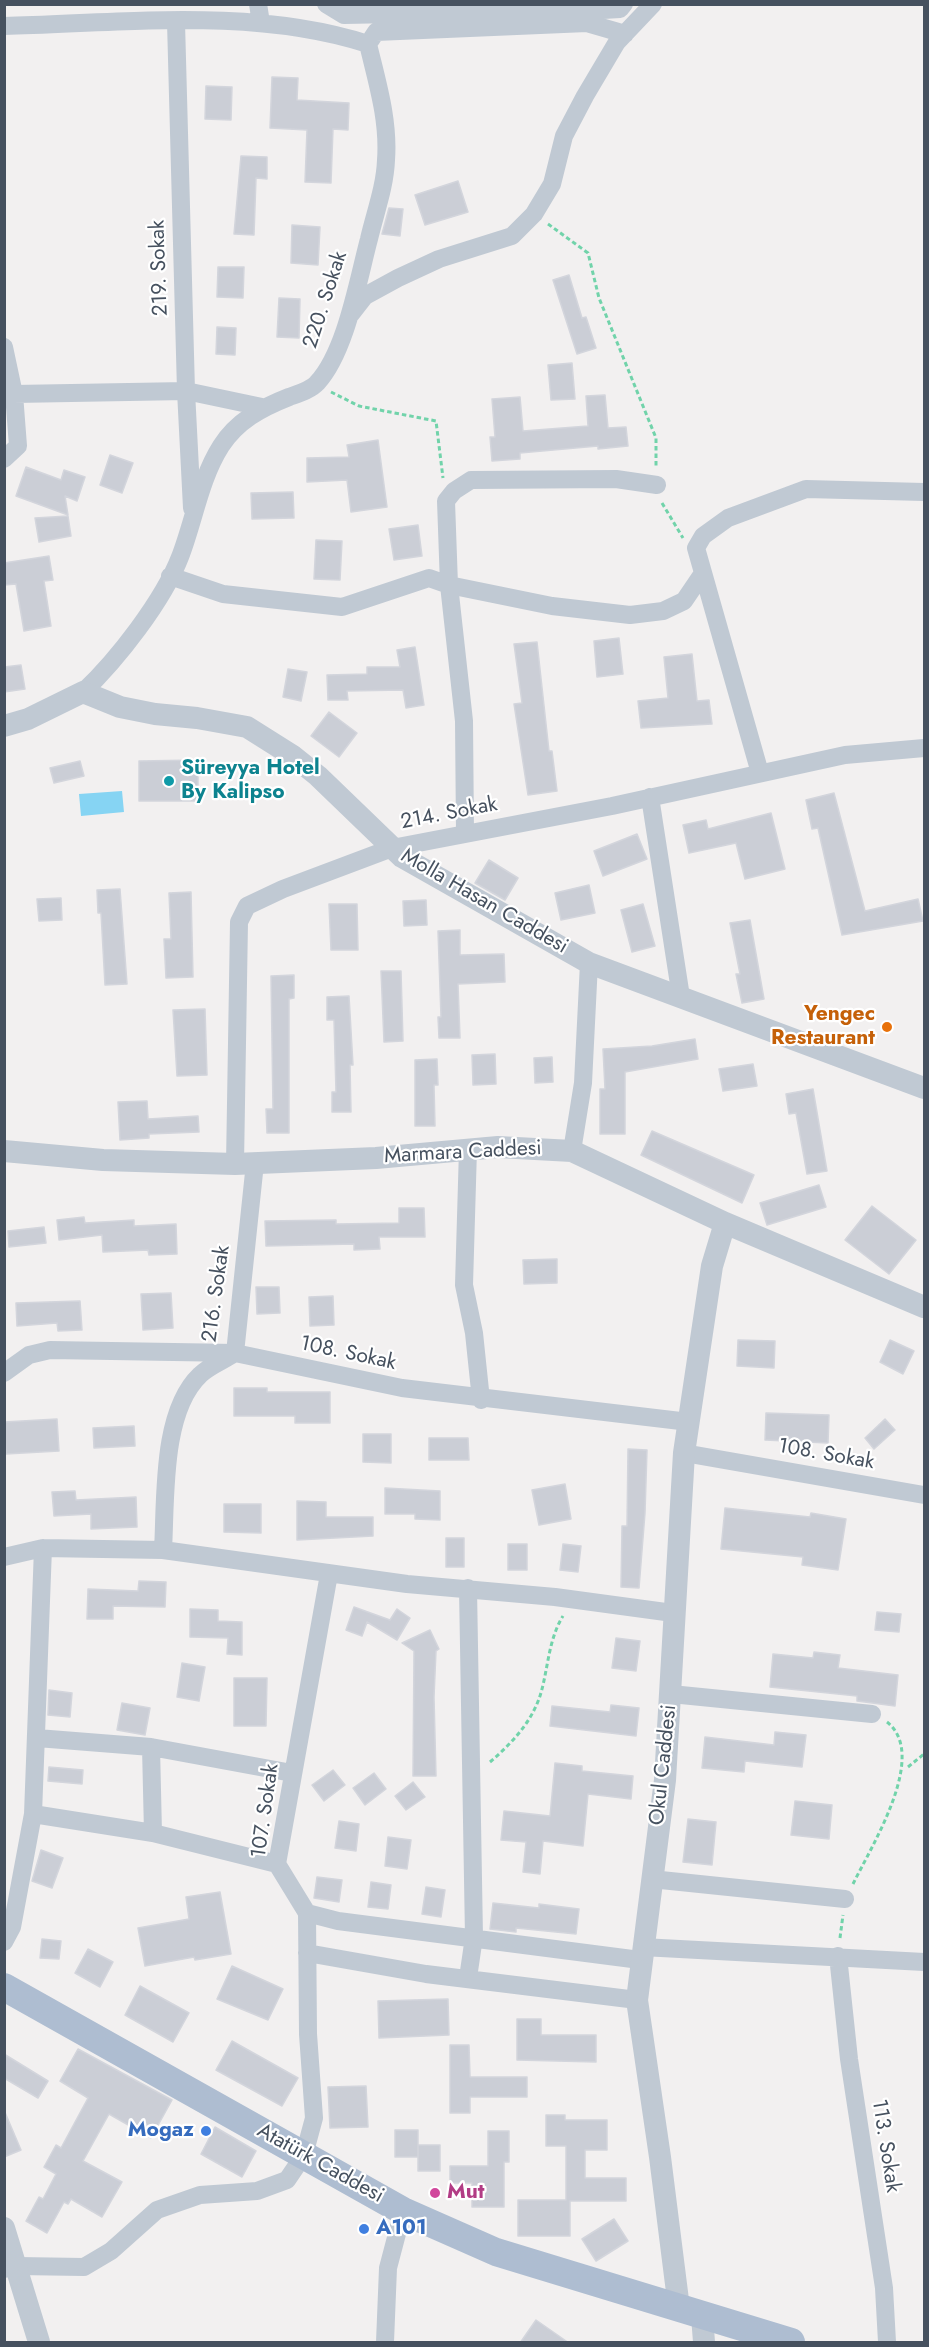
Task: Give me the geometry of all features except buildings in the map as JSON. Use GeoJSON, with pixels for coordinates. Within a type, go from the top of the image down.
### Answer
{"type":"FeatureCollection","features":[{"type":"Feature","properties":{"kind":"main road","name":"Atatürk Caddesi"},"geometry":{"type":"LineString","coordinates":[[4,1987],[403,2211],[496,2252],[695,2322],[791,2343]]}},
{"type":"Feature","properties":{"kind":"street"},"geometry":{"type":"LineString","coordinates":[[258,4],[261,23]]}},
{"type":"Feature","properties":{"kind":"street"},"geometry":{"type":"LineString","coordinates":[[326,4],[344,15],[603,10],[620,9],[624,4]]}},
{"type":"Feature","properties":{"kind":"street"},"geometry":{"type":"LineString","coordinates":[[348,318],[365,296],[439,259],[512,236],[534,214],[552,184],[564,136],[590,87],[617,42],[653,4]]}},
{"type":"Feature","properties":{"kind":"street"},"geometry":{"type":"LineString","coordinates":[[344,15],[349,38]]}},
{"type":"Feature","properties":{"kind":"street"},"geometry":{"type":"LineString","coordinates":[[4,26],[176,22],[261,23],[349,38],[368,44],[376,32],[586,23],[625,34]]}},
{"type":"Feature","properties":{"kind":"street","name":"219. Sokak"},"geometry":{"type":"LineString","coordinates":[[176,22],[186,391],[193,513]]}},
{"type":"Feature","properties":{"kind":"street","name":"220. Sokak"},"geometry":{"type":"LineString","coordinates":[[316,384],[336,351],[348,318],[382,189],[386,160],[385,115],[368,44]]}},
{"type":"Feature","properties":{"kind":"street"},"geometry":{"type":"LineString","coordinates":[[4,347],[14,394],[18,446],[4,459]]}},
{"type":"Feature","properties":{"kind":"street"},"geometry":{"type":"LineString","coordinates":[[4,726],[28,719],[83,692],[106,670],[153,606],[180,558],[193,513],[220,447],[238,425],[262,407],[316,384]]}},
{"type":"Feature","properties":{"kind":"street"},"geometry":{"type":"LineString","coordinates":[[14,394],[186,391],[262,407]]}},
{"type":"Feature","properties":{"kind":"street"},"geometry":{"type":"LineString","coordinates":[[465,833],[464,721],[449,585],[446,501],[454,491],[471,480],[616,479],[657,485]]}},
{"type":"Feature","properties":{"kind":"street"},"geometry":{"type":"LineString","coordinates":[[760,773],[696,548],[703,536],[728,518],[806,489],[924,492]]}},
{"type":"Feature","properties":{"kind":"street"},"geometry":{"type":"LineString","coordinates":[[170,576],[222,594],[342,608],[429,578],[449,585],[552,606],[630,615],[663,611],[684,602],[703,573]]}},
{"type":"Feature","properties":{"kind":"street","name":"Molla Hasan Caddesi"},"geometry":{"type":"LineString","coordinates":[[83,692],[131,709],[247,727],[293,756],[318,776],[402,857],[589,963],[924,1088]]}},
{"type":"Feature","properties":{"kind":"street","name":"214. Sokak"},"geometry":{"type":"LineString","coordinates":[[245,1163],[239,922],[247,906],[283,889],[392,848],[650,798],[845,755],[924,748]]}},
{"type":"Feature","properties":{"kind":"street"},"geometry":{"type":"LineString","coordinates":[[650,798],[681,997]]}},
{"type":"Feature","properties":{"kind":"street"},"geometry":{"type":"LineString","coordinates":[[572,1151],[583,1083],[589,963]]}},
{"type":"Feature","properties":{"kind":"street","name":"Marmara Caddesi"},"geometry":{"type":"LineString","coordinates":[[4,1151],[103,1160],[245,1163],[376,1158],[498,1147],[572,1151],[725,1223],[924,1307]]}},
{"type":"Feature","properties":{"kind":"street"},"geometry":{"type":"LineString","coordinates":[[468,1149],[464,1285],[474,1334],[482,1400]]}},
{"type":"Feature","properties":{"kind":"street","name":"216. Sokak"},"geometry":{"type":"LineString","coordinates":[[164,1550],[167,1473],[175,1415],[200,1375],[235,1353],[245,1163]]}},
{"type":"Feature","properties":{"kind":"street","name":"Okul Caddesi"},"geometry":{"type":"LineString","coordinates":[[695,2322],[660,2157],[637,2000],[641,1953],[665,1780],[684,1453],[712,1266],[725,1223]]}},
{"type":"Feature","properties":{"kind":"street","name":"108. Sokak"},"geometry":{"type":"LineString","coordinates":[[4,1373],[29,1355],[50,1350],[235,1353],[402,1388],[482,1400],[689,1422]]}},
{"type":"Feature","properties":{"kind":"street","name":"108. Sokak"},"geometry":{"type":"LineString","coordinates":[[684,1453],[924,1495]]}},
{"type":"Feature","properties":{"kind":"street"},"geometry":{"type":"LineString","coordinates":[[4,1942],[12,1927],[33,1814],[43,1548]]}},
{"type":"Feature","properties":{"kind":"street"},"geometry":{"type":"LineString","coordinates":[[4,1557],[43,1548],[164,1550],[329,1574],[573,1599],[673,1613]]}},
{"type":"Feature","properties":{"kind":"street","name":"107. Sokak"},"geometry":{"type":"LineString","coordinates":[[307,1913],[277,1864],[329,1574]]}},
{"type":"Feature","properties":{"kind":"street"},"geometry":{"type":"LineString","coordinates":[[468,1588],[474,1937],[468,1978]]}},
{"type":"Feature","properties":{"kind":"street"},"geometry":{"type":"LineString","coordinates":[[671,1694],[872,1714]]}},
{"type":"Feature","properties":{"kind":"street"},"geometry":{"type":"LineString","coordinates":[[37,1738],[151,1747],[292,1773]]}},
{"type":"Feature","properties":{"kind":"street"},"geometry":{"type":"LineString","coordinates":[[151,1747],[153,1833]]}},
{"type":"Feature","properties":{"kind":"street"},"geometry":{"type":"LineString","coordinates":[[33,1814],[153,1833],[277,1864]]}},
{"type":"Feature","properties":{"kind":"street"},"geometry":{"type":"LineString","coordinates":[[651,1879],[845,1899]]}},
{"type":"Feature","properties":{"kind":"street"},"geometry":{"type":"LineString","coordinates":[[11,2267],[84,2267],[111,2251],[157,2210],[200,2195],[257,2191],[287,2180],[304,2155],[314,2118],[308,2034],[307,1913],[338,1921],[641,1953],[838,1956],[924,1962]]}},
{"type":"Feature","properties":{"kind":"street"},"geometry":{"type":"LineString","coordinates":[[307,1953],[426,1974],[637,2000]]}},
{"type":"Feature","properties":{"kind":"street","name":"113. Sokak"},"geometry":{"type":"LineString","coordinates":[[838,1956],[849,2059],[884,2288],[887,2343]]}},
{"type":"Feature","properties":{"kind":"street"},"geometry":{"type":"LineString","coordinates":[[385,2343],[388,2268],[403,2211]]}},
{"type":"Feature","properties":{"kind":"street"},"geometry":{"type":"LineString","coordinates":[[4,2228],[11,2267],[39,2343]]}},
{"type":"Feature","properties":{"kind":"path"},"geometry":{"type":"LineString","coordinates":[[534,214],[588,253],[599,298],[656,438],[657,485],[661,501],[680,535],[696,548]]}},
{"type":"Feature","properties":{"kind":"path"},"geometry":{"type":"LineString","coordinates":[[316,384],[359,406],[436,421],[446,501]]}},
{"type":"Feature","properties":{"kind":"path"},"geometry":{"type":"LineString","coordinates":[[472,1777],[516,1740],[540,1698],[559,1623],[573,1599]]}},
{"type":"Feature","properties":{"kind":"path"},"geometry":{"type":"LineString","coordinates":[[872,1714],[890,1723],[900,1734],[906,1749],[908,1767],[906,1779]]}},
{"type":"Feature","properties":{"kind":"path"},"geometry":{"type":"LineString","coordinates":[[908,1767],[924,1754]]}},
{"type":"Feature","properties":{"kind":"path"},"geometry":{"type":"LineString","coordinates":[[838,1956],[845,1899],[903,1790]]}},
{"type":"Feature","properties":{"kind":"water"},"geometry":{"type":"Polygon","coordinates":[[[122,791],[124,812],[81,816],[79,794],[122,791]]]}},
{"type":"Feature","properties":{"kind":"place","name":"Süreyya Hotel By Kalipso"},"geometry":{"type":"Point","coordinates":[169,781]}},
{"type":"Feature","properties":{"kind":"place","name":"Yengec Restaurant"},"geometry":{"type":"Point","coordinates":[887,1027]}},
{"type":"Feature","properties":{"kind":"place","name":"Mogaz"},"geometry":{"type":"Point","coordinates":[206,2131]}},
{"type":"Feature","properties":{"kind":"place","name":"Mut"},"geometry":{"type":"Point","coordinates":[435,2193]}},
{"type":"Feature","properties":{"kind":"place","name":"A101"},"geometry":{"type":"Point","coordinates":[364,2229]}}]}
